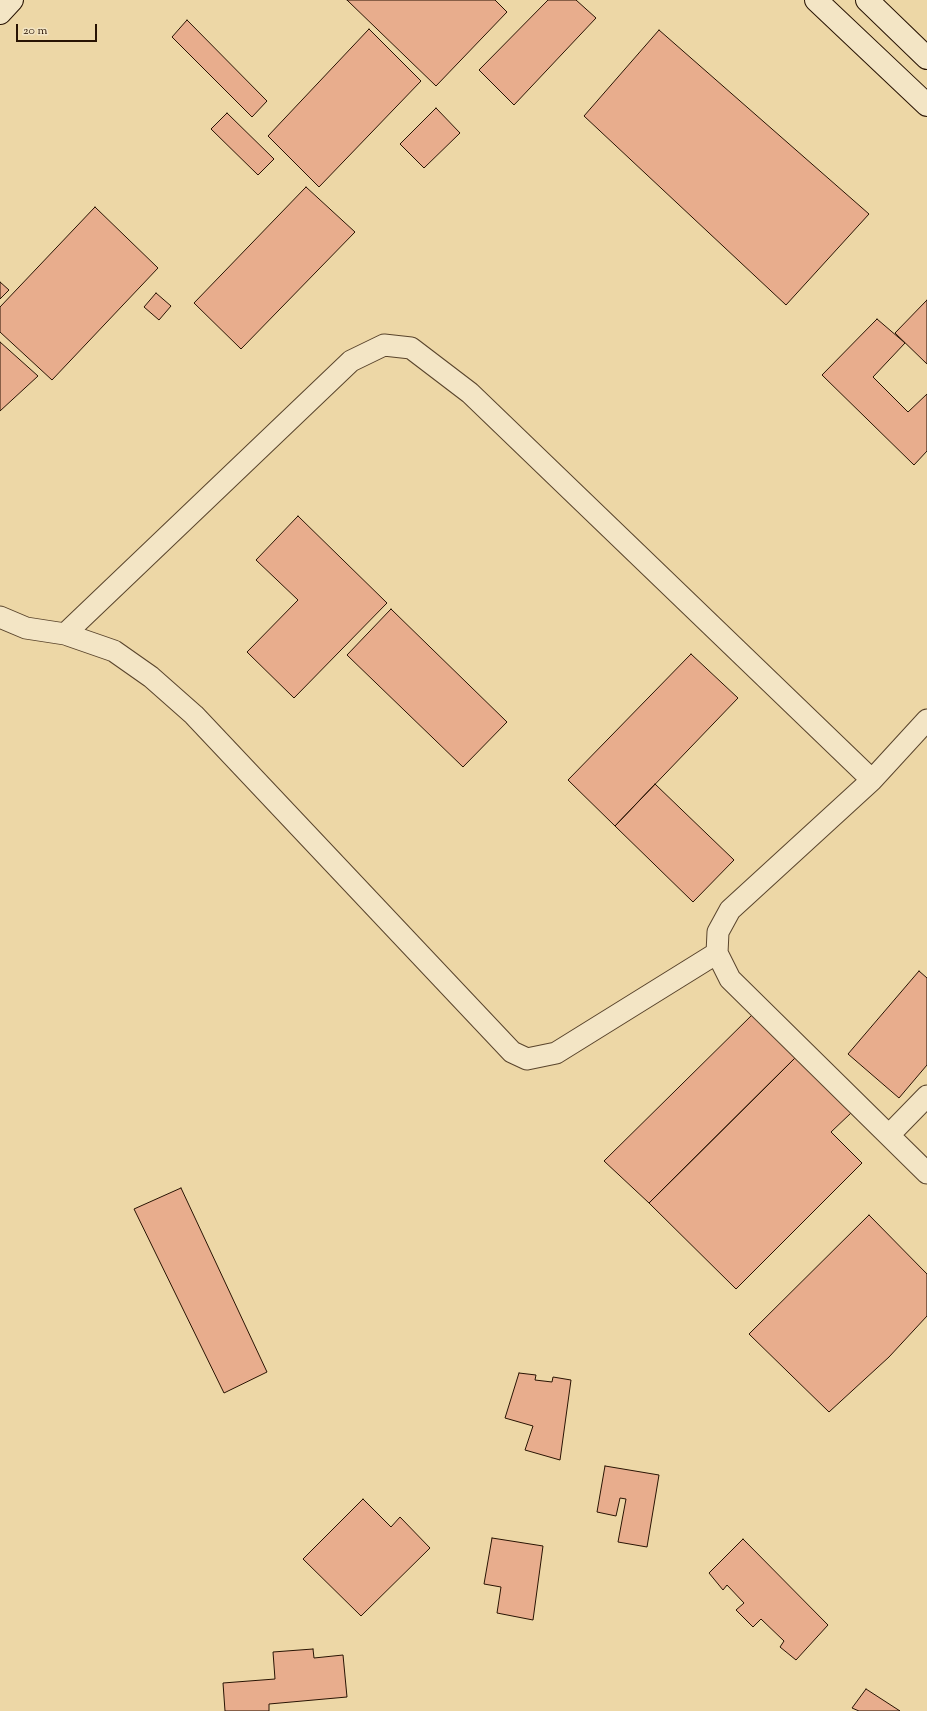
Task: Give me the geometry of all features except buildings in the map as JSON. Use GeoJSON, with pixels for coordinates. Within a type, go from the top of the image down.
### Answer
{"type":"FeatureCollection","features":[{"type":"Feature","properties":{"kind":"street"},"geometry":{"type":"LineString","coordinates":[[0,13],[12,0]]}},
{"type":"Feature","properties":{"kind":"street"},"geometry":{"type":"LineString","coordinates":[[816,0],[927,104]]}},
{"type":"Feature","properties":{"kind":"street"},"geometry":{"type":"LineString","coordinates":[[867,0],[927,58]]}},
{"type":"Feature","properties":{"kind":"street"},"geometry":{"type":"LineString","coordinates":[[910,88],[927,65]]}},
{"type":"Feature","properties":{"kind":"street"},"geometry":{"type":"LineString","coordinates":[[65,634],[351,361],[384,345],[411,348],[470,393],[872,780]]}},
{"type":"Feature","properties":{"kind":"street"},"geometry":{"type":"LineString","coordinates":[[0,617],[26,628],[65,634],[114,651],[151,678],[194,715],[512,1052],[527,1059],[556,1053],[716,953]]}},
{"type":"Feature","properties":{"kind":"street"},"geometry":{"type":"LineString","coordinates":[[927,720],[872,780],[730,910],[718,932],[716,953],[730,979],[927,1173]]}},
{"type":"Feature","properties":{"kind":"street"},"geometry":{"type":"LineString","coordinates":[[889,1135],[927,1096]]}}]}
